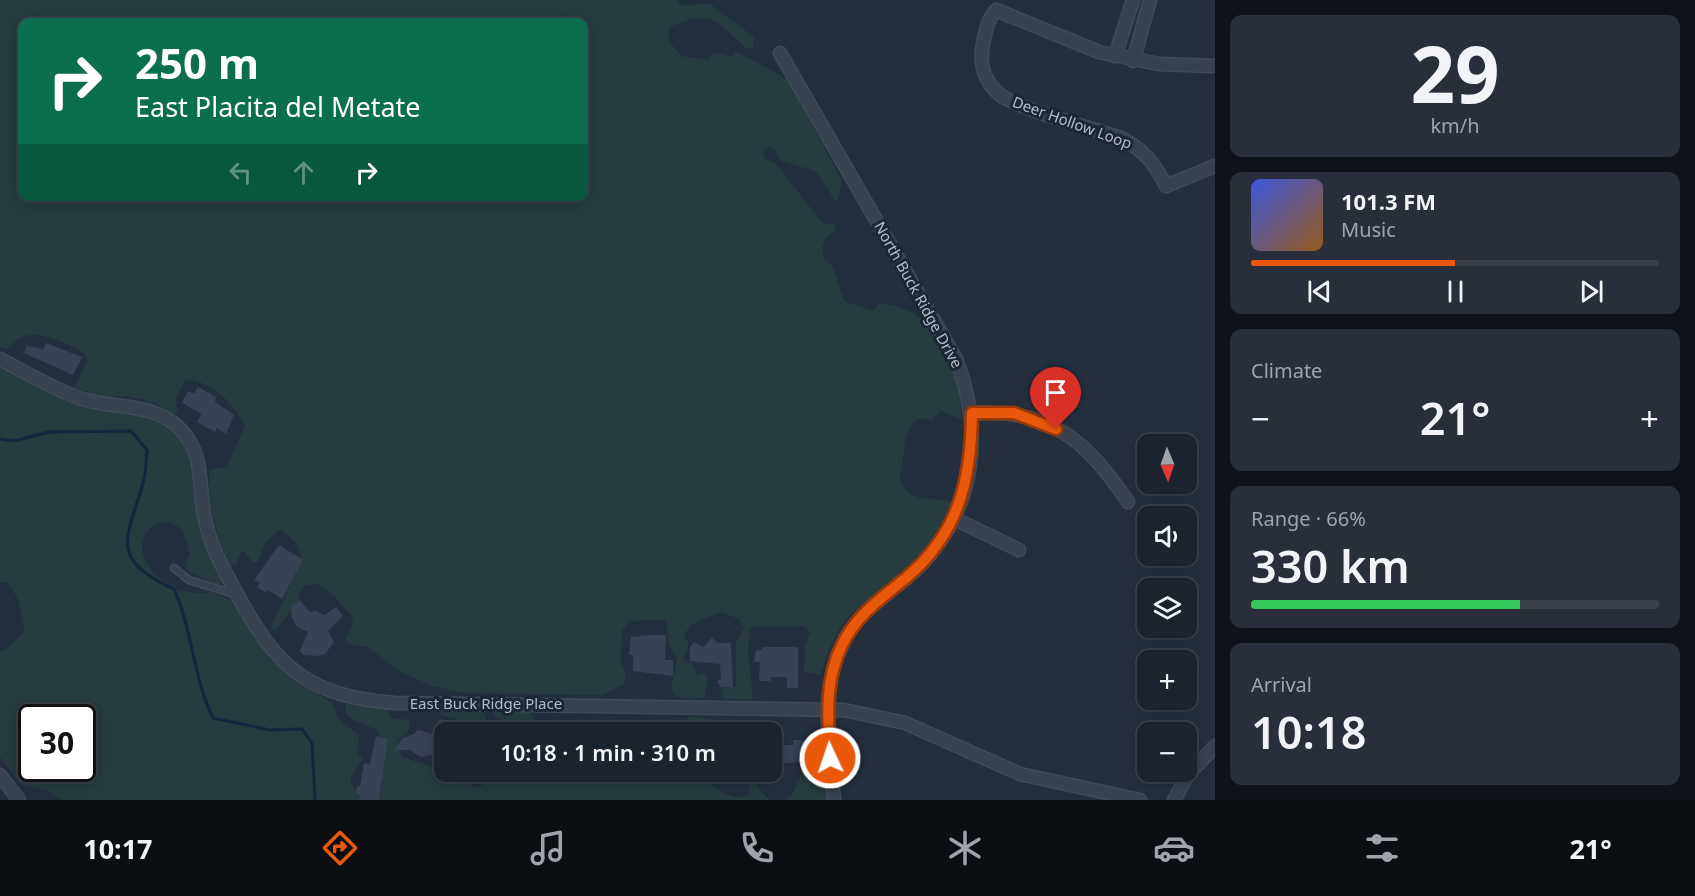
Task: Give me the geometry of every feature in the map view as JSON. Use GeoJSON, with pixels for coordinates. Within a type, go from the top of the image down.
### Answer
{"type":"FeatureCollection","features":[{"type":"Feature","properties":{"kind":"street"},"geometry":{"type":"LineString","coordinates":[[1133,0],[1115,56],[1134,61],[1215,66]]}},
{"type":"Feature","properties":{"kind":"street"},"geometry":{"type":"LineString","coordinates":[[1134,61],[1150,0]]}},
{"type":"Feature","properties":{"kind":"street","name":"Deer Hollow Loop"},"geometry":{"type":"LineString","coordinates":[[1115,56],[1079,45],[996,10],[990,17],[986,29],[982,62],[990,85],[1007,100],[1121,138],[1138,147],[1156,166],[1166,186],[1215,166]]}},
{"type":"Feature","properties":{"kind":"street","name":"North Buck Ridge Drive"},"geometry":{"type":"LineString","coordinates":[[780,53],[956,359],[972,413],[972,450],[967,479],[955,519],[923,563],[878,598],[855,624],[835,662],[828,709],[834,800]]}},
{"type":"Feature","properties":{"kind":"street","name":"East Buck Ridge Place"},"geometry":{"type":"LineString","coordinates":[[0,359],[83,399],[146,409],[169,420],[180,429],[191,442],[200,467],[208,532],[253,625],[274,654],[319,688],[371,701],[828,709],[905,723],[1020,774],[1140,800]]}},
{"type":"Feature","properties":{"kind":"street"},"geometry":{"type":"LineString","coordinates":[[972,413],[1014,413],[1056,429],[1081,443],[1097,458],[1128,502]]}},
{"type":"Feature","properties":{"kind":"street"},"geometry":{"type":"LineString","coordinates":[[955,519],[1019,550]]}},
{"type":"Feature","properties":{"kind":"street"},"geometry":{"type":"LineString","coordinates":[[1174,800],[1187,776],[1215,746]]}},
{"type":"Feature","properties":{"kind":"street"},"geometry":{"type":"LineString","coordinates":[[0,775],[19,800]]}},
{"type":"Feature","properties":{"kind":"lane"},"geometry":{"type":"LineString","coordinates":[[174,568],[189,580],[237,595]]}},
{"type":"Feature","properties":{"kind":"green space"},"geometry":{"type":"Polygon","coordinates":[[[0,0],[678,0],[680,5],[710,4],[754,37],[753,47],[748,49],[721,25],[706,18],[685,21],[670,27],[668,40],[681,56],[708,60],[713,52],[731,57],[736,51],[788,80],[842,181],[837,203],[815,171],[781,161],[776,151],[769,147],[763,151],[765,158],[778,166],[822,223],[835,224],[836,230],[825,238],[822,250],[825,260],[833,266],[844,301],[873,311],[878,304],[898,306],[914,314],[929,327],[949,361],[956,380],[962,419],[941,411],[932,420],[918,419],[908,431],[899,480],[910,493],[916,496],[953,502],[939,531],[919,557],[903,573],[856,610],[843,624],[827,655],[821,675],[804,672],[805,646],[810,632],[804,626],[751,627],[748,648],[753,699],[723,699],[721,687],[736,687],[736,642],[744,628],[739,619],[721,612],[690,625],[684,636],[689,643],[683,659],[694,667],[697,676],[703,673],[708,676],[705,697],[691,699],[676,696],[671,690],[677,658],[668,643],[666,620],[631,621],[622,631],[621,662],[626,673],[623,685],[601,695],[463,693],[433,686],[400,672],[368,647],[349,644],[345,639],[353,626],[352,616],[335,597],[318,584],[305,585],[299,593],[300,601],[274,631],[271,627],[302,560],[297,544],[281,529],[264,544],[259,561],[253,562],[242,550],[236,565],[229,564],[216,530],[211,506],[210,470],[227,466],[245,426],[235,409],[221,395],[205,384],[186,379],[175,400],[178,412],[172,414],[148,401],[98,395],[75,387],[87,361],[86,355],[55,339],[30,335],[19,339],[7,349],[0,348],[0,0]]]}},
{"type":"Feature","properties":{"kind":"green space"},"geometry":{"type":"Polygon","coordinates":[[[0,365],[156,420],[182,443],[189,454],[192,466],[199,526],[223,582],[217,585],[186,570],[185,564],[190,554],[183,532],[174,524],[164,522],[154,525],[147,532],[142,543],[143,556],[151,570],[176,589],[205,594],[207,591],[233,601],[270,660],[333,704],[337,716],[359,735],[357,755],[363,757],[351,777],[351,784],[356,794],[360,795],[359,800],[62,800],[50,792],[21,785],[19,782],[96,782],[96,704],[18,704],[18,781],[0,757],[0,651],[3,651],[25,632],[17,597],[7,582],[0,583],[0,365]]]}},
{"type":"Feature","properties":{"kind":"green space"},"geometry":{"type":"Polygon","coordinates":[[[346,703],[388,709],[391,718],[410,720],[409,730],[397,741],[402,757],[430,766],[434,770],[434,782],[469,782],[473,788],[483,785],[484,782],[709,782],[724,793],[741,797],[747,796],[750,782],[756,782],[757,786],[769,800],[379,800],[383,782],[381,781],[379,730],[362,724],[346,714],[346,703]]]}},
{"type":"Feature","properties":{"kind":"green space"},"geometry":{"type":"Polygon","coordinates":[[[440,709],[481,711],[486,716],[486,722],[455,722],[456,719],[439,715],[440,709]]]}},
{"type":"Feature","properties":{"kind":"green space"},"geometry":{"type":"Polygon","coordinates":[[[493,711],[529,712],[535,722],[504,722],[493,715],[493,711]]]}},
{"type":"Feature","properties":{"kind":"green space"},"geometry":{"type":"Polygon","coordinates":[[[688,716],[720,720],[720,722],[688,722],[688,716]]]}},
{"type":"Feature","properties":{"kind":"green space"},"geometry":{"type":"Polygon","coordinates":[[[821,748],[825,750],[828,800],[785,800],[791,796],[815,750],[821,748]]]}},
{"type":"Feature","properties":{"kind":"building"},"geometry":{"type":"Polygon","coordinates":[[[46,343],[82,357],[73,375],[24,353],[27,346],[43,349],[46,343]]]}},
{"type":"Feature","properties":{"kind":"building"},"geometry":{"type":"Polygon","coordinates":[[[198,387],[216,397],[215,402],[234,415],[226,434],[217,428],[215,432],[197,422],[202,414],[182,403],[188,391],[194,394],[198,387]]]}},
{"type":"Feature","properties":{"kind":"building"},"geometry":{"type":"Polygon","coordinates":[[[279,545],[303,560],[282,599],[268,590],[266,593],[257,587],[260,583],[254,580],[279,545]]]}},
{"type":"Feature","properties":{"kind":"building"},"geometry":{"type":"Polygon","coordinates":[[[300,601],[310,612],[316,611],[324,615],[336,607],[343,616],[328,631],[334,642],[325,654],[303,655],[300,651],[308,632],[297,627],[291,616],[292,606],[300,601]]]}},
{"type":"Feature","properties":{"kind":"building"},"geometry":{"type":"Polygon","coordinates":[[[666,635],[665,660],[673,660],[673,676],[633,671],[633,655],[629,655],[631,637],[666,635]]]}},
{"type":"Feature","properties":{"kind":"building"},"geometry":{"type":"Polygon","coordinates":[[[712,638],[717,643],[731,643],[733,687],[721,687],[717,682],[721,678],[720,664],[690,661],[690,647],[694,642],[703,647],[712,638]]]}},
{"type":"Feature","properties":{"kind":"building"},"geometry":{"type":"Polygon","coordinates":[[[762,647],[798,647],[798,688],[787,688],[787,677],[772,677],[770,681],[759,681],[760,662],[754,662],[755,653],[757,650],[762,650],[762,647]]]}},
{"type":"Feature","properties":{"kind":"building"},"geometry":{"type":"Polygon","coordinates":[[[418,730],[433,734],[434,732],[432,755],[421,757],[410,750],[394,750],[403,738],[418,730]]]}},
{"type":"Feature","properties":{"kind":"building"},"geometry":{"type":"Polygon","coordinates":[[[376,736],[388,739],[379,800],[359,800],[360,795],[356,794],[357,786],[360,786],[364,763],[370,764],[376,736]]]}},
{"type":"Feature","properties":{"kind":"building"},"geometry":{"type":"Polygon","coordinates":[[[793,740],[803,740],[806,762],[782,763],[782,745],[793,745],[793,740]]]}},
{"type":"Feature","properties":{"kind":"waterway"},"geometry":{"type":"LineString","coordinates":[[0,439],[14,441],[49,432],[131,431],[147,450],[144,479],[128,533],[131,557],[139,568],[174,589],[185,621],[201,687],[213,718],[270,730],[302,729],[312,743],[315,800]]}},
{"type":"Feature","properties":{"kind":"route"},"geometry":{"type":"LineString","coordinates":[[830,758],[828,709],[830,682],[842,644],[855,624],[878,598],[923,563],[955,519],[967,479],[972,450],[972,413],[993,411],[1014,413],[1056,429]]}}]}
